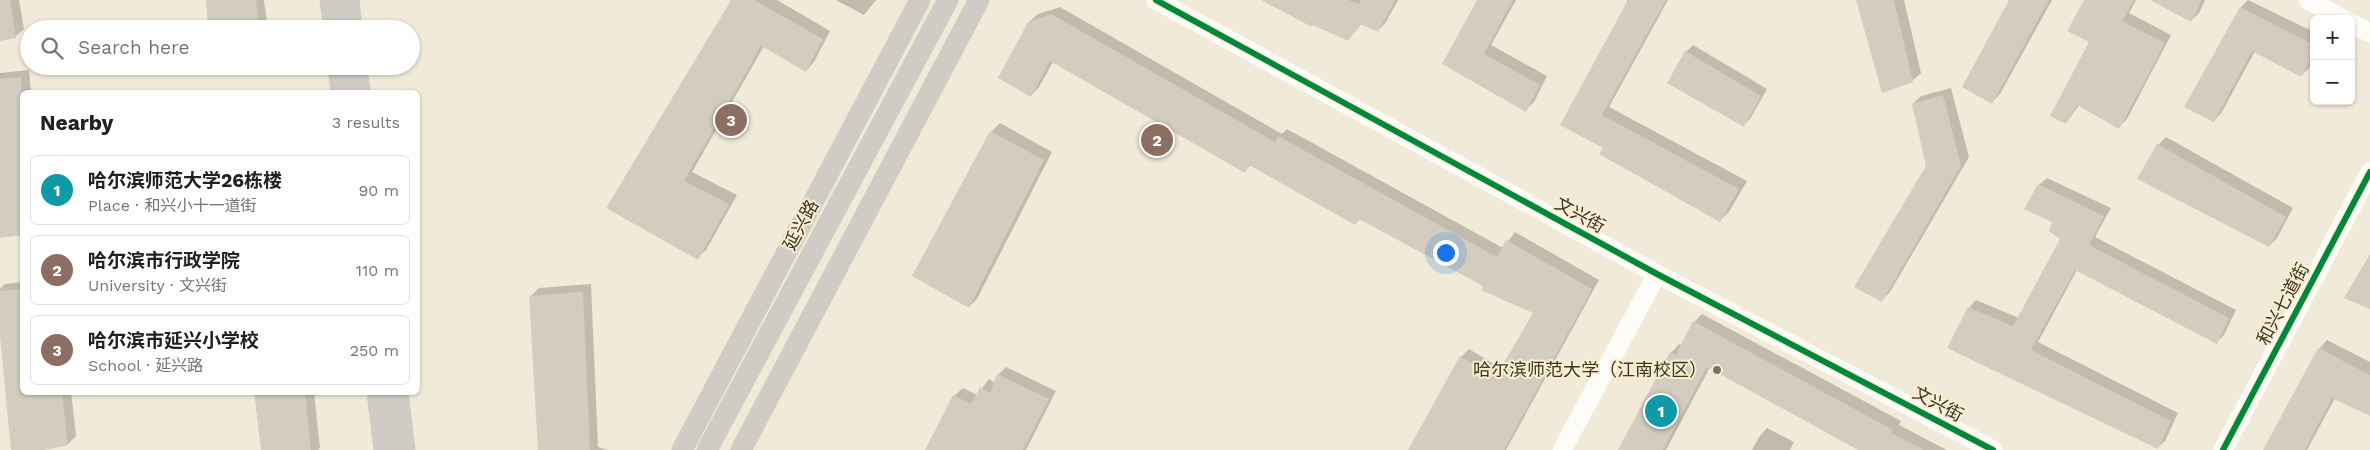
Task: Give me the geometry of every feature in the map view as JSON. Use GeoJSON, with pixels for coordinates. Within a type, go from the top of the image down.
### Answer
{"type":"FeatureCollection","features":[{"type":"Feature","properties":{"kind":"main road"},"geometry":{"type":"LineString","coordinates":[[330,0],[333,20]]}},
{"type":"Feature","properties":{"kind":"main road"},"geometry":{"type":"LineString","coordinates":[[349,0],[351,20]]}},
{"type":"Feature","properties":{"kind":"main road","name":"延兴路"},"geometry":{"type":"LineString","coordinates":[[682,450],[920,0]]}},
{"type":"Feature","properties":{"kind":"main road"},"geometry":{"type":"LineString","coordinates":[[707,450],[948,0]]}},
{"type":"Feature","properties":{"kind":"main road"},"geometry":{"type":"LineString","coordinates":[[741,450],[978,0]]}},
{"type":"Feature","properties":{"kind":"main road"},"geometry":{"type":"LineString","coordinates":[[339,75],[342,90]]}},
{"type":"Feature","properties":{"kind":"main road"},"geometry":{"type":"LineString","coordinates":[[358,75],[360,90]]}},
{"type":"Feature","properties":{"kind":"main road"},"geometry":{"type":"LineString","coordinates":[[377,395],[384,450]]}},
{"type":"Feature","properties":{"kind":"main road"},"geometry":{"type":"LineString","coordinates":[[398,395],[405,450]]}},
{"type":"Feature","properties":{"kind":"street","name":"文兴街"},"geometry":{"type":"LineString","coordinates":[[1156,0],[1657,274],[1993,450]]}},
{"type":"Feature","properties":{"kind":"street"},"geometry":{"type":"LineString","coordinates":[[2308,0],[2336,15]]}},
{"type":"Feature","properties":{"kind":"street"},"geometry":{"type":"LineString","coordinates":[[2355,25],[2370,33]]}},
{"type":"Feature","properties":{"kind":"street","name":"和兴七道街"},"geometry":{"type":"LineString","coordinates":[[2223,450],[2370,172]]}},
{"type":"Feature","properties":{"kind":"street"},"geometry":{"type":"LineString","coordinates":[[1562,450],[1657,274]]}},
{"type":"Feature","properties":{"kind":"building"},"geometry":{"type":"Polygon","coordinates":[[[0,0],[10,0],[16,38],[0,41],[0,0]]]}},
{"type":"Feature","properties":{"kind":"building"},"geometry":{"type":"Polygon","coordinates":[[[206,0],[256,0],[258,20],[207,20],[206,0]]]}},
{"type":"Feature","properties":{"kind":"building"},"geometry":{"type":"Polygon","coordinates":[[[731,0],[754,0],[823,39],[806,72],[761,46],[684,181],[729,204],[698,260],[606,208],[731,0]]]}},
{"type":"Feature","properties":{"kind":"building"},"geometry":{"type":"Polygon","coordinates":[[[1261,0],[1348,0],[1359,4],[1361,0],[1395,0],[1378,32],[1360,24],[1348,41],[1313,25],[1312,27],[1261,0]]]}},
{"type":"Feature","properties":{"kind":"building"},"geometry":{"type":"Polygon","coordinates":[[[1477,0],[1513,0],[1484,54],[1540,85],[1526,112],[1442,64],[1477,0]]]}},
{"type":"Feature","properties":{"kind":"building"},"geometry":{"type":"Polygon","coordinates":[[[1628,0],[1666,0],[1602,115],[1739,189],[1720,222],[1599,154],[1603,148],[1560,125],[1628,0]]]}},
{"type":"Feature","properties":{"kind":"building"},"geometry":{"type":"Polygon","coordinates":[[[1856,0],[1894,0],[1913,82],[1882,93],[1856,0]]]}},
{"type":"Feature","properties":{"kind":"building"},"geometry":{"type":"Polygon","coordinates":[[[2009,0],[2049,0],[1992,104],[1962,87],[2009,0]]]}},
{"type":"Feature","properties":{"kind":"building"},"geometry":{"type":"Polygon","coordinates":[[[2084,0],[2134,0],[2122,21],[2165,43],[2119,129],[2077,105],[2066,124],[2050,116],[2089,42],[2067,31],[2084,0]]]}},
{"type":"Feature","properties":{"kind":"building"},"geometry":{"type":"Polygon","coordinates":[[[2150,0],[2202,0],[2191,22],[2150,0]]]}},
{"type":"Feature","properties":{"kind":"building"},"geometry":{"type":"Polygon","coordinates":[[[2240,7],[2310,43],[2310,60],[2301,77],[2252,51],[2214,122],[2184,107],[2240,7]]]}},
{"type":"Feature","properties":{"kind":"building"},"geometry":{"type":"Polygon","coordinates":[[[1051,14],[1275,142],[1278,136],[1497,257],[1506,240],[1592,289],[1504,450],[1408,450],[1460,356],[1495,378],[1533,313],[1481,290],[1483,286],[1359,219],[1355,225],[1249,165],[1245,173],[1050,61],[1031,97],[998,78],[1028,22],[1051,14]]]}},
{"type":"Feature","properties":{"kind":"building"},"geometry":{"type":"Polygon","coordinates":[[[1685,51],[1761,96],[1744,127],[1667,83],[1685,51]]]}},
{"type":"Feature","properties":{"kind":"building"},"geometry":{"type":"Polygon","coordinates":[[[21,77],[20,235],[0,238],[0,79],[21,77]]]}},
{"type":"Feature","properties":{"kind":"building"},"geometry":{"type":"Polygon","coordinates":[[[1943,95],[1961,166],[1882,302],[1854,287],[1926,166],[1912,104],[1943,95]]]}},
{"type":"Feature","properties":{"kind":"building"},"geometry":{"type":"Polygon","coordinates":[[[990,131],[1044,160],[969,308],[912,276],[990,131]]]}},
{"type":"Feature","properties":{"kind":"building"},"geometry":{"type":"Polygon","coordinates":[[[2157,144],[2286,217],[2269,247],[2137,179],[2157,144]]]}},
{"type":"Feature","properties":{"kind":"building"},"geometry":{"type":"Polygon","coordinates":[[[2038,184],[2104,216],[2089,245],[2229,318],[2217,344],[2075,270],[2031,350],[2171,421],[2158,449],[1947,348],[1968,307],[2013,326],[2060,239],[2049,231],[2052,222],[2024,209],[2038,184]]]}},
{"type":"Feature","properties":{"kind":"building"},"geometry":{"type":"Polygon","coordinates":[[[2370,254],[2370,309],[2344,298],[2370,254]]]}},
{"type":"Feature","properties":{"kind":"building"},"geometry":{"type":"Polygon","coordinates":[[[20,289],[20,395],[62,395],[68,445],[44,450],[11,450],[0,336],[0,291],[20,289]]]}},
{"type":"Feature","properties":{"kind":"building"},"geometry":{"type":"Polygon","coordinates":[[[583,292],[590,450],[538,450],[529,296],[583,292]]]}},
{"type":"Feature","properties":{"kind":"building"},"geometry":{"type":"Polygon","coordinates":[[[1693,321],[1893,430],[1891,433],[1924,450],[1858,450],[1707,367],[1663,450],[1618,450],[1670,352],[1676,355],[1693,321]]]}},
{"type":"Feature","properties":{"kind":"building"},"geometry":{"type":"Polygon","coordinates":[[[2318,348],[2370,375],[2370,416],[2332,398],[2305,450],[2263,450],[2318,348]]]}},
{"type":"Feature","properties":{"kind":"building"},"geometry":{"type":"Polygon","coordinates":[[[997,374],[1049,399],[1023,450],[925,450],[953,395],[971,404],[980,387],[990,393],[997,374]]]}},
{"type":"Feature","properties":{"kind":"building"},"geometry":{"type":"Polygon","coordinates":[[[254,395],[305,395],[311,450],[261,450],[254,395]]]}},
{"type":"Feature","properties":{"kind":"cycle path"},"geometry":{"type":"LineString","coordinates":[[1156,0],[1657,274],[1993,450]]}},
{"type":"Feature","properties":{"kind":"cycle path"},"geometry":{"type":"LineString","coordinates":[[2223,450],[2370,172]]}},
{"type":"Feature","properties":{"kind":"place","name":"哈尔滨市延兴小学校"},"geometry":{"type":"Point","coordinates":[731,120]}},
{"type":"Feature","properties":{"kind":"place","name":"哈尔滨市行政学院"},"geometry":{"type":"Point","coordinates":[1157,140]}},
{"type":"Feature","properties":{"kind":"place","name":"哈尔滨师范大学（江南校区）"},"geometry":{"type":"Point","coordinates":[1717,370]}},
{"type":"Feature","properties":{"kind":"place","name":"哈尔滨师范大学26栋楼"},"geometry":{"type":"Point","coordinates":[1661,411]}}]}
